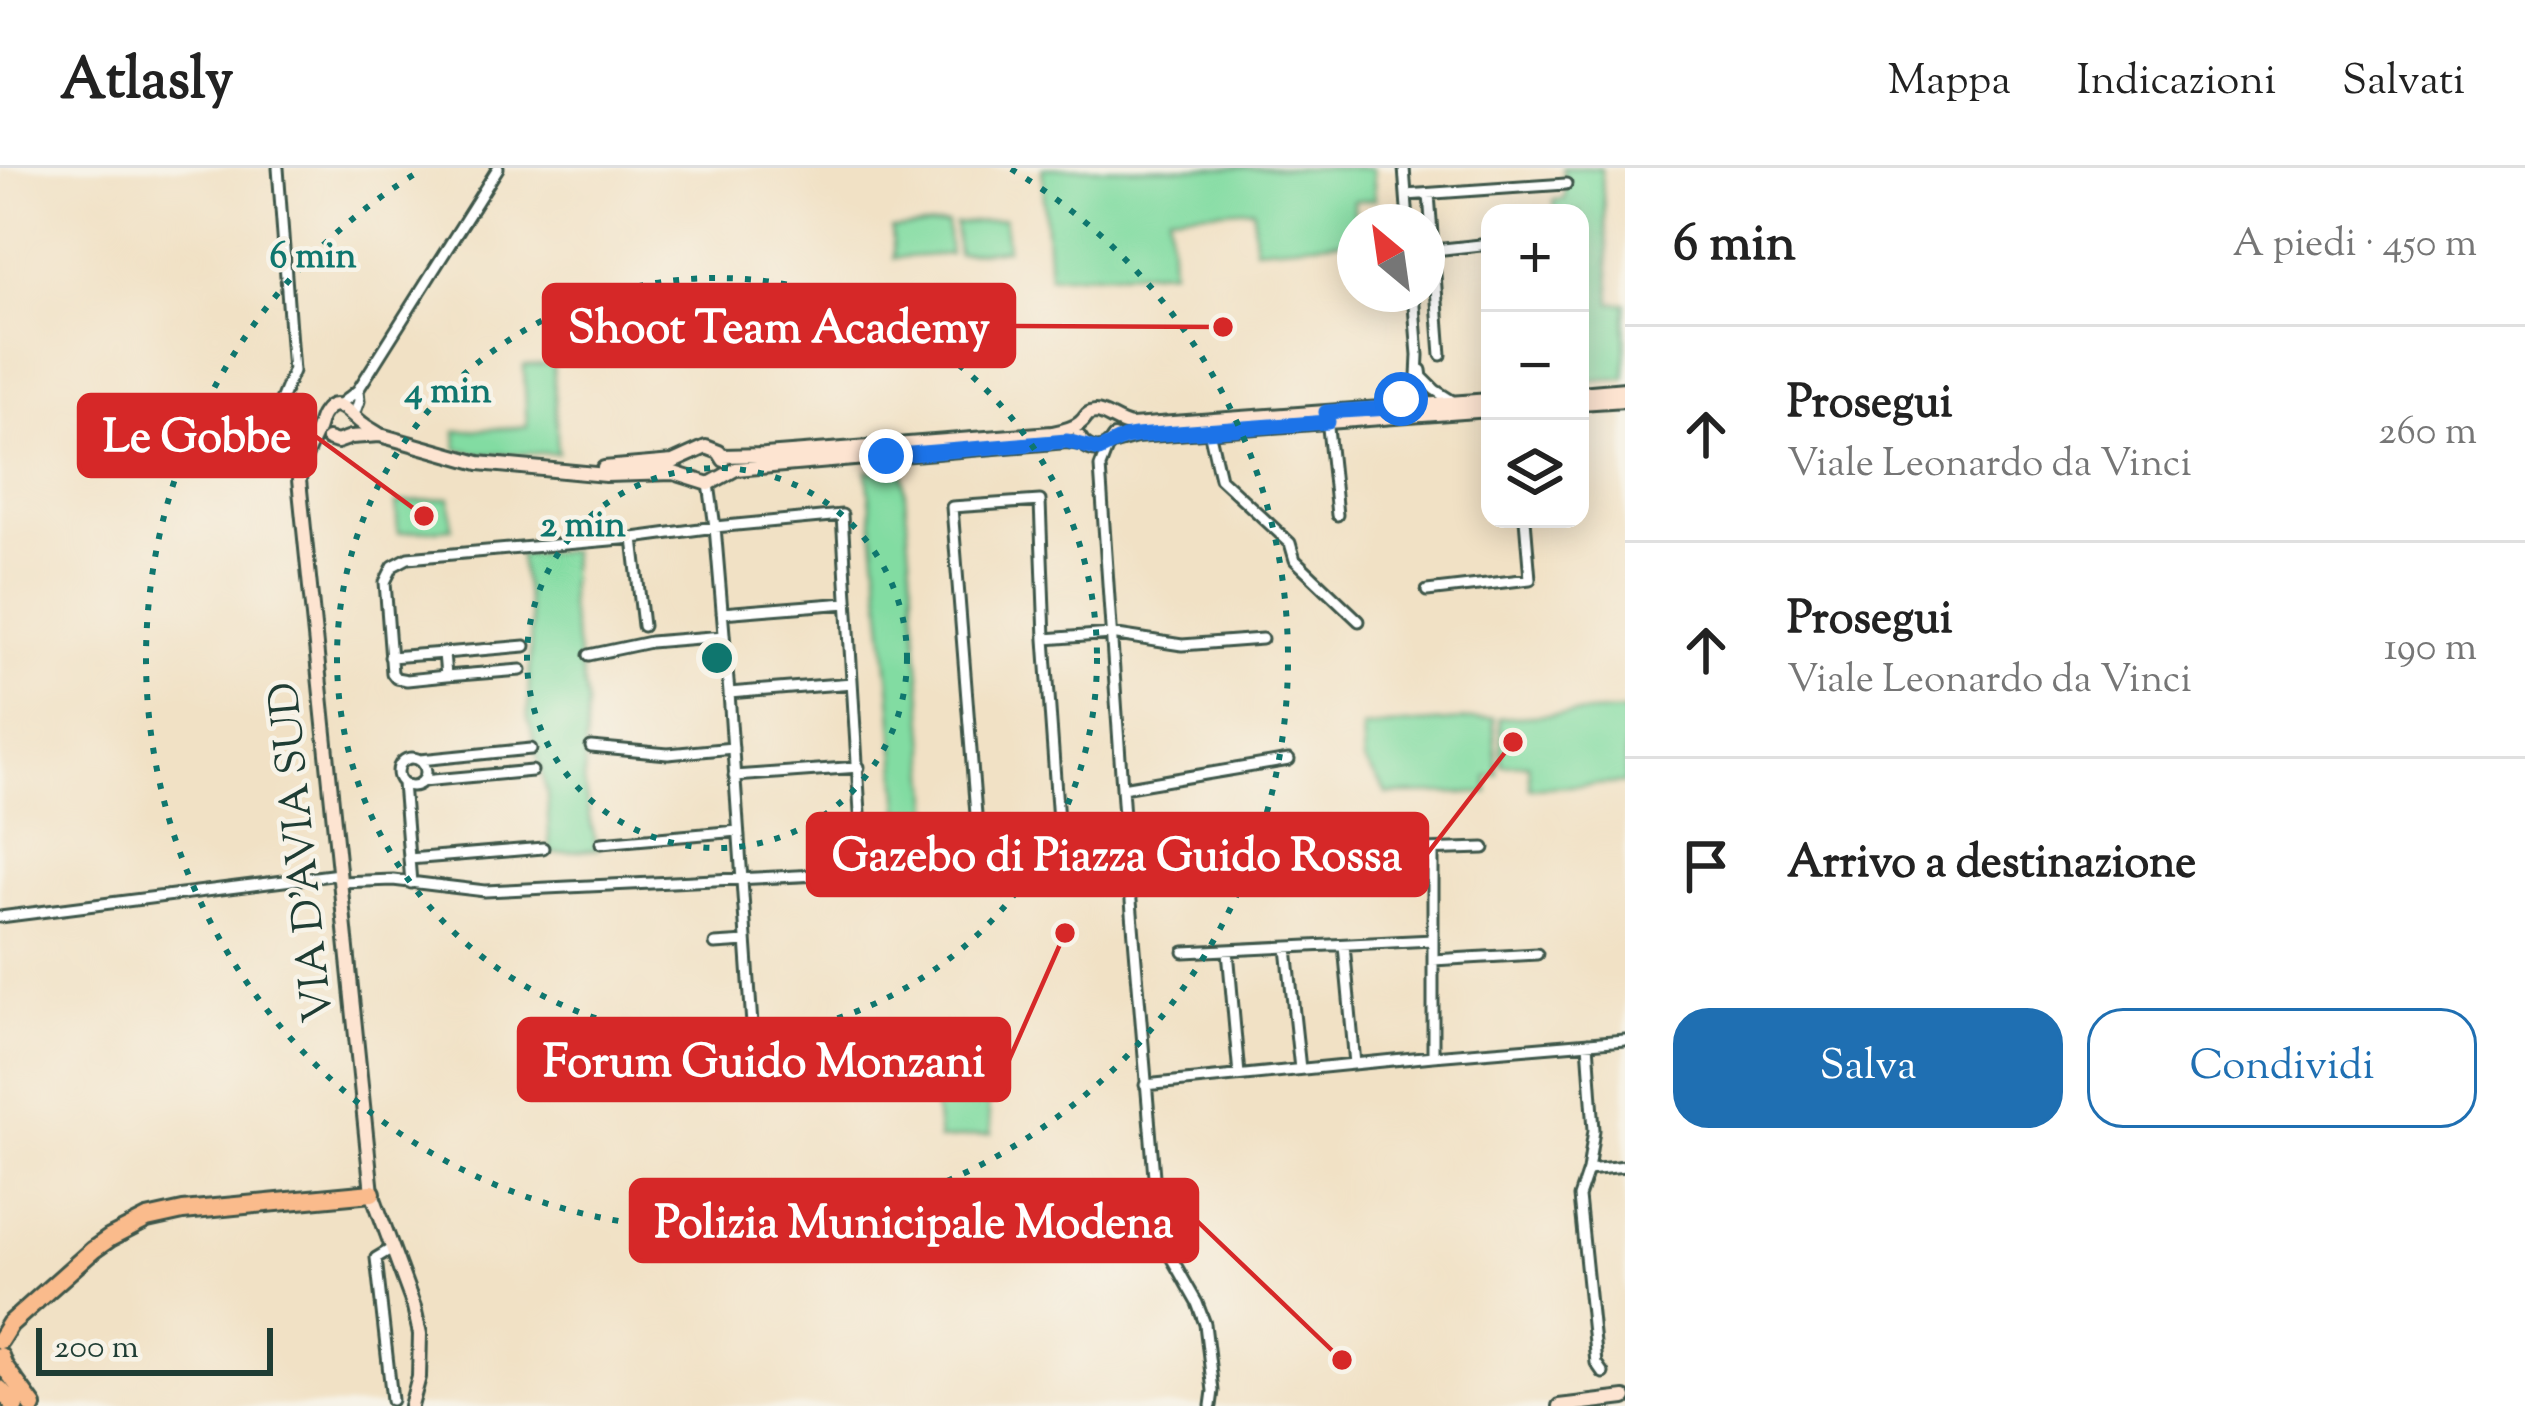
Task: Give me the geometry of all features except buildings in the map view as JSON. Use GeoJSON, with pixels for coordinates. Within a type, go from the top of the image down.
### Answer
{"type":"FeatureCollection","features":[{"type":"Feature","properties":{"kind":"highway"},"geometry":{"type":"LineString","coordinates":[[3,1331],[92,1250],[147,1220],[183,1211],[372,1193]]}},
{"type":"Feature","properties":{"kind":"highway"},"geometry":{"type":"LineString","coordinates":[[0,1356],[32,1406]]}},
{"type":"Feature","properties":{"kind":"highway"},"geometry":{"type":"LineString","coordinates":[[0,1371],[32,1406]]}},
{"type":"Feature","properties":{"kind":"highway"},"geometry":{"type":"LineString","coordinates":[[0,1389],[15,1406]]}},
{"type":"Feature","properties":{"kind":"street"},"geometry":{"type":"LineString","coordinates":[[252,440],[279,405],[293,371],[278,168]]}},
{"type":"Feature","properties":{"kind":"street"},"geometry":{"type":"LineString","coordinates":[[498,168],[358,390],[320,418],[324,433],[337,442],[380,436],[479,463],[606,475],[674,473],[702,484],[736,469],[1067,441],[1099,450],[1136,436],[1208,426],[1481,400]]}},
{"type":"Feature","properties":{"kind":"street"},"geometry":{"type":"LineString","coordinates":[[1404,168],[1407,204]]}},
{"type":"Feature","properties":{"kind":"street"},"geometry":{"type":"LineString","coordinates":[[1406,195],[1566,184]]}},
{"type":"Feature","properties":{"kind":"street"},"geometry":{"type":"LineString","coordinates":[[1430,194],[1431,204]]}},
{"type":"Feature","properties":{"kind":"street"},"geometry":{"type":"LineString","coordinates":[[1445,249],[1481,245]]}},
{"type":"Feature","properties":{"kind":"street"},"geometry":{"type":"LineString","coordinates":[[1414,312],[1420,377],[1417,410]]}},
{"type":"Feature","properties":{"kind":"street"},"geometry":{"type":"LineString","coordinates":[[1438,312],[1441,355]]}},
{"type":"Feature","properties":{"kind":"street"},"geometry":{"type":"LineString","coordinates":[[1420,377],[1454,402]]}},
{"type":"Feature","properties":{"kind":"street"},"geometry":{"type":"LineString","coordinates":[[1389,408],[1420,377]]}},
{"type":"Feature","properties":{"kind":"street"},"geometry":{"type":"LineString","coordinates":[[1589,392],[1625,389]]}},
{"type":"Feature","properties":{"kind":"street"},"geometry":{"type":"LineString","coordinates":[[350,437],[356,429],[358,390]]}},
{"type":"Feature","properties":{"kind":"street"},"geometry":{"type":"LineString","coordinates":[[1589,402],[1625,400]]}},
{"type":"Feature","properties":{"kind":"street"},"geometry":{"type":"LineString","coordinates":[[338,406],[347,408],[380,436]]}},
{"type":"Feature","properties":{"kind":"street"},"geometry":{"type":"LineString","coordinates":[[1327,417],[1389,408],[1481,410]]}},
{"type":"Feature","properties":{"kind":"street"},"geometry":{"type":"LineString","coordinates":[[1100,466],[1078,430],[1086,416],[1096,412],[1132,426],[1208,426]]}},
{"type":"Feature","properties":{"kind":"street"},"geometry":{"type":"LineString","coordinates":[[1327,417],[1337,515]]}},
{"type":"Feature","properties":{"kind":"street"},"geometry":{"type":"LineString","coordinates":[[1113,422],[1115,436],[1100,466],[1126,846]]}},
{"type":"Feature","properties":{"kind":"street"},"geometry":{"type":"LineString","coordinates":[[722,456],[1052,433],[1080,424]]}},
{"type":"Feature","properties":{"kind":"street"},"geometry":{"type":"LineString","coordinates":[[1208,426],[1220,478],[1290,543],[1295,560],[1359,621]]}},
{"type":"Feature","properties":{"kind":"street","name":"VIA D'AVIA SUD"},"geometry":{"type":"LineString","coordinates":[[324,433],[311,440],[299,480],[372,1193],[420,1334],[419,1377],[411,1406]]}},
{"type":"Feature","properties":{"kind":"street"},"geometry":{"type":"LineString","coordinates":[[573,470],[673,462],[706,447],[722,456],[724,463],[715,480],[715,526],[755,1068]]}},
{"type":"Feature","properties":{"kind":"street"},"geometry":{"type":"LineString","coordinates":[[690,455],[691,477]]}},
{"type":"Feature","properties":{"kind":"street"},"geometry":{"type":"LineString","coordinates":[[980,866],[952,507],[1040,501],[1061,862]]}},
{"type":"Feature","properties":{"kind":"street"},"geometry":{"type":"LineString","coordinates":[[521,670],[396,678],[390,657],[388,571],[403,559],[842,515],[863,862]]}},
{"type":"Feature","properties":{"kind":"street"},"geometry":{"type":"LineString","coordinates":[[1427,591],[1530,579],[1526,528]]}},
{"type":"Feature","properties":{"kind":"street"},"geometry":{"type":"LineString","coordinates":[[633,538],[643,626]]}},
{"type":"Feature","properties":{"kind":"street"},"geometry":{"type":"LineString","coordinates":[[722,613],[847,603]]}},
{"type":"Feature","properties":{"kind":"street"},"geometry":{"type":"LineString","coordinates":[[1045,639],[1111,634],[1182,645],[1262,639]]}},
{"type":"Feature","properties":{"kind":"street"},"geometry":{"type":"LineString","coordinates":[[589,656],[650,642],[724,636]]}},
{"type":"Feature","properties":{"kind":"street"},"geometry":{"type":"LineString","coordinates":[[390,657],[525,646]]}},
{"type":"Feature","properties":{"kind":"street"},"geometry":{"type":"LineString","coordinates":[[445,653],[446,676]]}},
{"type":"Feature","properties":{"kind":"street"},"geometry":{"type":"LineString","coordinates":[[728,693],[853,683]]}},
{"type":"Feature","properties":{"kind":"street"},"geometry":{"type":"LineString","coordinates":[[591,746],[668,754],[733,748]]}},
{"type":"Feature","properties":{"kind":"street"},"geometry":{"type":"LineString","coordinates":[[410,883],[404,782],[398,770],[402,761],[531,748]]}},
{"type":"Feature","properties":{"kind":"street"},"geometry":{"type":"LineString","coordinates":[[420,760],[426,769],[423,781]]}},
{"type":"Feature","properties":{"kind":"street"},"geometry":{"type":"LineString","coordinates":[[1122,788],[1289,760]]}},
{"type":"Feature","properties":{"kind":"street"},"geometry":{"type":"LineString","coordinates":[[734,776],[859,767]]}},
{"type":"Feature","properties":{"kind":"street"},"geometry":{"type":"LineString","coordinates":[[404,782],[411,786],[532,771]]}},
{"type":"Feature","properties":{"kind":"street"},"geometry":{"type":"LineString","coordinates":[[601,843],[738,831]]}},
{"type":"Feature","properties":{"kind":"street"},"geometry":{"type":"LineString","coordinates":[[1126,846],[1138,850],[1143,860],[1140,871],[1129,877],[1116,873],[1112,860],[1116,850],[1126,846]]}},
{"type":"Feature","properties":{"kind":"street"},"geometry":{"type":"LineString","coordinates":[[409,860],[543,848]]}},
{"type":"Feature","properties":{"kind":"street"},"geometry":{"type":"LineString","coordinates":[[1143,860],[1484,848]]}},
{"type":"Feature","properties":{"kind":"street"},"geometry":{"type":"LineString","coordinates":[[1433,850],[1433,1056]]}},
{"type":"Feature","properties":{"kind":"street"},"geometry":{"type":"LineString","coordinates":[[0,917],[339,878],[484,891],[1112,860]]}},
{"type":"Feature","properties":{"kind":"street"},"geometry":{"type":"LineString","coordinates":[[1129,877],[1159,1236],[1205,1324],[1215,1406]]}},
{"type":"Feature","properties":{"kind":"street"},"geometry":{"type":"LineString","coordinates":[[1184,952],[1433,940]]}},
{"type":"Feature","properties":{"kind":"street"},"geometry":{"type":"LineString","coordinates":[[715,944],[746,942]]}},
{"type":"Feature","properties":{"kind":"street"},"geometry":{"type":"LineString","coordinates":[[1344,945],[1354,1064]]}},
{"type":"Feature","properties":{"kind":"street"},"geometry":{"type":"LineString","coordinates":[[1287,949],[1300,1069]]}},
{"type":"Feature","properties":{"kind":"street"},"geometry":{"type":"LineString","coordinates":[[1228,951],[1239,1075]]}},
{"type":"Feature","properties":{"kind":"street"},"geometry":{"type":"LineString","coordinates":[[1433,961],[1537,954]]}},
{"type":"Feature","properties":{"kind":"street"},"geometry":{"type":"LineString","coordinates":[[1145,1085],[1625,1040]]}},
{"type":"Feature","properties":{"kind":"street"},"geometry":{"type":"LineString","coordinates":[[1588,1043],[1594,1130],[1580,1197],[1597,1363],[1603,1373]]}},
{"type":"Feature","properties":{"kind":"street"},"geometry":{"type":"LineString","coordinates":[[1588,1170],[1625,1166]]}},
{"type":"Feature","properties":{"kind":"street"},"geometry":{"type":"LineString","coordinates":[[391,1249],[376,1258],[392,1400]]}},
{"type":"Feature","properties":{"kind":"street"},"geometry":{"type":"LineString","coordinates":[[1559,1406],[1625,1398]]}},
{"type":"Feature","properties":{"kind":"green space"},"geometry":{"type":"Polygon","coordinates":[[[1042,168],[1373,168],[1375,199],[1337,204],[1337,241],[1255,248],[1253,208],[1169,214],[1172,270],[1049,276],[1042,168]]]}},
{"type":"Feature","properties":{"kind":"green space"},"geometry":{"type":"Polygon","coordinates":[[[1563,168],[1601,168],[1611,303],[1625,303],[1625,378],[1589,380],[1589,204],[1554,204],[1554,200],[1565,199],[1563,168]]]}},
{"type":"Feature","properties":{"kind":"green space"},"geometry":{"type":"Polygon","coordinates":[[[1004,219],[1007,249],[958,254],[955,224],[1004,219]]]}},
{"type":"Feature","properties":{"kind":"green space"},"geometry":{"type":"Polygon","coordinates":[[[947,224],[950,254],[894,258],[892,229],[947,224]]]}},
{"type":"Feature","properties":{"kind":"green space"},"geometry":{"type":"Polygon","coordinates":[[[553,364],[558,453],[485,454],[457,449],[456,431],[527,427],[524,366],[553,364]]]}},
{"type":"Feature","properties":{"kind":"green space"},"geometry":{"type":"Polygon","coordinates":[[[903,470],[935,856],[904,858],[867,471],[903,470]]]}},
{"type":"Feature","properties":{"kind":"green space"},"geometry":{"type":"Polygon","coordinates":[[[450,498],[452,528],[398,533],[396,503],[450,498]]]}},
{"type":"Feature","properties":{"kind":"green space"},"geometry":{"type":"Polygon","coordinates":[[[571,551],[569,606],[587,703],[584,783],[598,849],[550,854],[547,794],[528,717],[531,623],[519,555],[571,551]]]}},
{"type":"Feature","properties":{"kind":"green space"},"geometry":{"type":"Polygon","coordinates":[[[1625,711],[1625,783],[1530,788],[1528,764],[1502,765],[1499,718],[1625,711]]]}},
{"type":"Feature","properties":{"kind":"green space"},"geometry":{"type":"Polygon","coordinates":[[[1493,718],[1497,775],[1487,776],[1488,793],[1387,794],[1364,761],[1362,727],[1493,718]]]}},
{"type":"Feature","properties":{"kind":"green space"},"geometry":{"type":"Polygon","coordinates":[[[984,1073],[991,1134],[939,1140],[932,1079],[984,1073]]]}},
{"type":"Feature","properties":{"kind":"place","name":"Shoot Team Academy"},"geometry":{"type":"Point","coordinates":[1223,327]}},
{"type":"Feature","properties":{"kind":"place","name":"Le Gobbe"},"geometry":{"type":"Point","coordinates":[424,516]}},
{"type":"Feature","properties":{"kind":"place","name":"Gazebo di Piazza Guido Rossa"},"geometry":{"type":"Point","coordinates":[1513,742]}},
{"type":"Feature","properties":{"kind":"place","name":"Forum Guido Monzani"},"geometry":{"type":"Point","coordinates":[1065,933]}},
{"type":"Feature","properties":{"kind":"place","name":"Polizia Municipale Modena"},"geometry":{"type":"Point","coordinates":[1342,1360]}},
{"type":"Feature","properties":{"kind":"route"},"geometry":{"type":"LineString","coordinates":[[886,456],[1067,441],[1099,450],[1136,436],[1328,422],[1326,412],[1389,408],[1401,399]]}}]}
